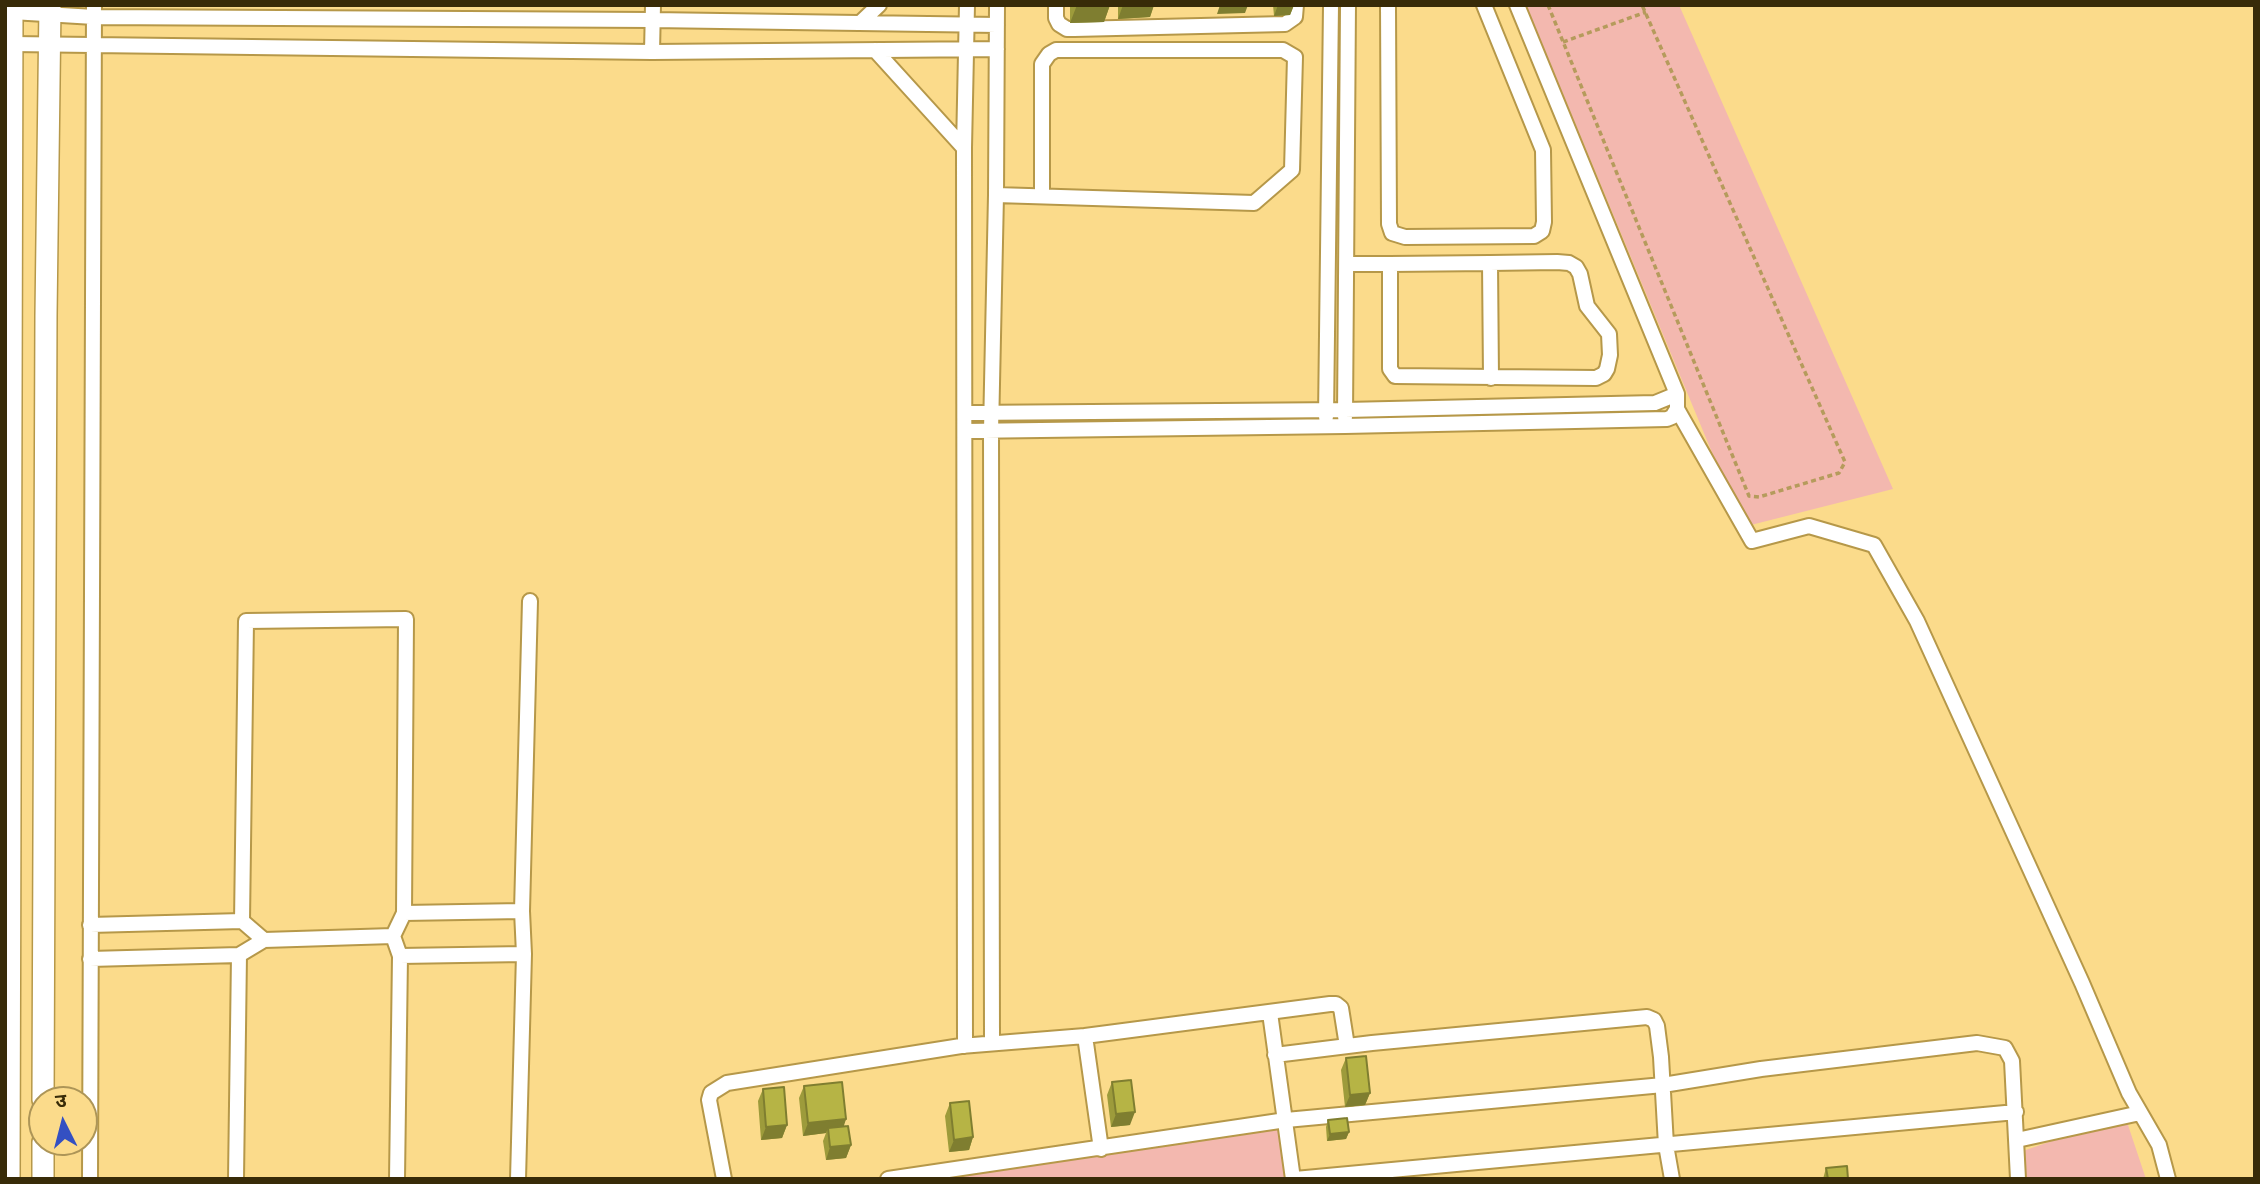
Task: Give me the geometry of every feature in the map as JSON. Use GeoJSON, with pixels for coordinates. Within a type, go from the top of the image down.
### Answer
{"type":"FeatureCollection","features":[{"type":"Feature","properties":{"kind":"main road"},"geometry":{"type":"LineString","coordinates":[[9,1179],[12,9]]}},
{"type":"Feature","properties":{"kind":"main road"},"geometry":{"type":"LineString","coordinates":[[43,1086],[50,10]]}},
{"type":"Feature","properties":{"kind":"main road"},"geometry":{"type":"LineString","coordinates":[[43,1156],[43,1179]]}},
{"type":"Feature","properties":{"kind":"street"},"geometry":{"type":"LineString","coordinates":[[860,23],[879,5]]}},
{"type":"Feature","properties":{"kind":"street"},"geometry":{"type":"LineString","coordinates":[[965,1045],[964,148],[967,5]]}},
{"type":"Feature","properties":{"kind":"street"},"geometry":{"type":"LineString","coordinates":[[992,1043],[991,412],[997,5]]}},
{"type":"Feature","properties":{"kind":"street"},"geometry":{"type":"LineString","coordinates":[[1056,5],[1059,24],[1067,29],[1074,29],[1285,24],[1294,17],[1296,5]]}},
{"type":"Feature","properties":{"kind":"street"},"geometry":{"type":"LineString","coordinates":[[1325,426],[1331,5]]}},
{"type":"Feature","properties":{"kind":"street"},"geometry":{"type":"LineString","coordinates":[[1345,426],[1348,5]]}},
{"type":"Feature","properties":{"kind":"street"},"geometry":{"type":"LineString","coordinates":[[1388,5],[1389,225],[1392,233],[1405,237],[1534,236],[1542,231],[1544,222],[1543,150],[1484,5]]}},
{"type":"Feature","properties":{"kind":"street"},"geometry":{"type":"LineString","coordinates":[[1517,5],[1677,401],[1752,541],[1809,526],[1874,545],[1917,621],[2082,983],[2129,1093],[2159,1145],[2168,1179]]}},
{"type":"Feature","properties":{"kind":"street"},"geometry":{"type":"LineString","coordinates":[[12,9],[653,12],[860,23],[997,25]]}},
{"type":"Feature","properties":{"kind":"street"},"geometry":{"type":"LineString","coordinates":[[89,1179],[94,11]]}},
{"type":"Feature","properties":{"kind":"street"},"geometry":{"type":"LineString","coordinates":[[652,52],[653,12]]}},
{"type":"Feature","properties":{"kind":"street"},"geometry":{"type":"LineString","coordinates":[[12,44],[652,52],[997,49]]}},
{"type":"Feature","properties":{"kind":"street"},"geometry":{"type":"LineString","coordinates":[[875,50],[964,148]]}},
{"type":"Feature","properties":{"kind":"street"},"geometry":{"type":"LineString","coordinates":[[996,195],[1246,203],[1259,200],[1292,170],[1295,58],[1283,50],[1056,50],[1049,54],[1042,64],[1042,195]]}},
{"type":"Feature","properties":{"kind":"street"},"geometry":{"type":"LineString","coordinates":[[1490,263],[1491,378]]}},
{"type":"Feature","properties":{"kind":"street"},"geometry":{"type":"LineString","coordinates":[[1347,264],[1569,263],[1576,267],[1580,274],[1587,306],[1609,334],[1610,355],[1604,374],[1596,378],[1395,376],[1390,369],[1390,264]]}},
{"type":"Feature","properties":{"kind":"street"},"geometry":{"type":"LineString","coordinates":[[965,413],[1345,410],[1677,401]]}},
{"type":"Feature","properties":{"kind":"street"},"geometry":{"type":"LineString","coordinates":[[965,431],[1667,419],[1672,417],[1677,401]]}},
{"type":"Feature","properties":{"kind":"street"},"geometry":{"type":"LineString","coordinates":[[518,1179],[530,601]]}},
{"type":"Feature","properties":{"kind":"street"},"geometry":{"type":"LineString","coordinates":[[242,921],[246,621],[406,619],[404,913],[393,936],[400,956],[397,1179]]}},
{"type":"Feature","properties":{"kind":"street"},"geometry":{"type":"LineString","coordinates":[[404,913],[522,911]]}},
{"type":"Feature","properties":{"kind":"street"},"geometry":{"type":"LineString","coordinates":[[90,925],[242,921],[264,940]]}},
{"type":"Feature","properties":{"kind":"street"},"geometry":{"type":"LineString","coordinates":[[90,959],[239,955],[264,940],[393,936]]}},
{"type":"Feature","properties":{"kind":"street"},"geometry":{"type":"LineString","coordinates":[[400,956],[524,954]]}},
{"type":"Feature","properties":{"kind":"street"},"geometry":{"type":"LineString","coordinates":[[236,1179],[239,955]]}},
{"type":"Feature","properties":{"kind":"street"},"geometry":{"type":"LineString","coordinates":[[724,1179],[709,1100],[711,1093],[727,1083],[965,1045],[1085,1036],[1336,1004],[1341,1007],[1348,1046]]}},
{"type":"Feature","properties":{"kind":"street"},"geometry":{"type":"LineString","coordinates":[[1270,1013],[1294,1179],[2015,1112]]}},
{"type":"Feature","properties":{"kind":"street"},"geometry":{"type":"LineString","coordinates":[[1275,1055],[1647,1017],[1654,1020],[1657,1026],[1666,1145],[1672,1179]]}},
{"type":"Feature","properties":{"kind":"street"},"geometry":{"type":"LineString","coordinates":[[1085,1036],[1101,1149]]}},
{"type":"Feature","properties":{"kind":"street"},"geometry":{"type":"LineString","coordinates":[[888,1179],[1286,1120],[1663,1085],[1761,1069],[1977,1043],[1998,1045],[2010,1053],[2014,1073],[2018,1179]]}},
{"type":"Feature","properties":{"kind":"street"},"geometry":{"type":"LineString","coordinates":[[2017,1140],[2140,1113]]}},
{"type":"Feature","properties":{"kind":"path"},"geometry":{"type":"LineString","coordinates":[[1548,5],[1749,496],[1759,497],[1839,473],[1844,462],[1642,5]]}},
{"type":"Feature","properties":{"kind":"path"},"geometry":{"type":"LineString","coordinates":[[1563,42],[1646,12]]}},
{"type":"Feature","properties":{"kind":"shaded area"},"geometry":{"type":"Polygon","coordinates":[[[1526,5],[1679,5],[1893,489],[1743,527],[1526,5]]]}},
{"type":"Feature","properties":{"kind":"shaded area"},"geometry":{"type":"Polygon","coordinates":[[[2125,1116],[2146,1179],[2027,1179],[2017,1153],[2125,1116]]]}},
{"type":"Feature","properties":{"kind":"shaded area"},"geometry":{"type":"Polygon","coordinates":[[[1286,1120],[1296,1179],[944,1179],[1286,1120]]]}},
{"type":"Feature","properties":{"kind":"building"},"geometry":{"type":"Polygon","coordinates":[[[1366,1056],[1370,1093],[1350,1095],[1346,1058],[1366,1056]]]}},
{"type":"Feature","properties":{"kind":"building"},"geometry":{"type":"Polygon","coordinates":[[[1131,1080],[1135,1112],[1116,1114],[1112,1082],[1131,1080]]]}},
{"type":"Feature","properties":{"kind":"building"},"geometry":{"type":"Polygon","coordinates":[[[842,1082],[846,1119],[808,1123],[804,1086],[842,1082]]]}},
{"type":"Feature","properties":{"kind":"building"},"geometry":{"type":"Polygon","coordinates":[[[784,1087],[787,1125],[766,1127],[763,1089],[784,1087]]]}},
{"type":"Feature","properties":{"kind":"building"},"geometry":{"type":"Polygon","coordinates":[[[969,1101],[973,1137],[954,1140],[950,1103],[969,1101]]]}},
{"type":"Feature","properties":{"kind":"building"},"geometry":{"type":"Polygon","coordinates":[[[1347,1118],[1349,1132],[1330,1134],[1328,1120],[1347,1118]]]}},
{"type":"Feature","properties":{"kind":"building"},"geometry":{"type":"Polygon","coordinates":[[[848,1126],[851,1145],[830,1147],[828,1128],[848,1126]]]}},
{"type":"Feature","properties":{"kind":"building"},"geometry":{"type":"Polygon","coordinates":[[[1847,1166],[1848,1179],[1828,1179],[1826,1168],[1847,1166]]]}}]}
